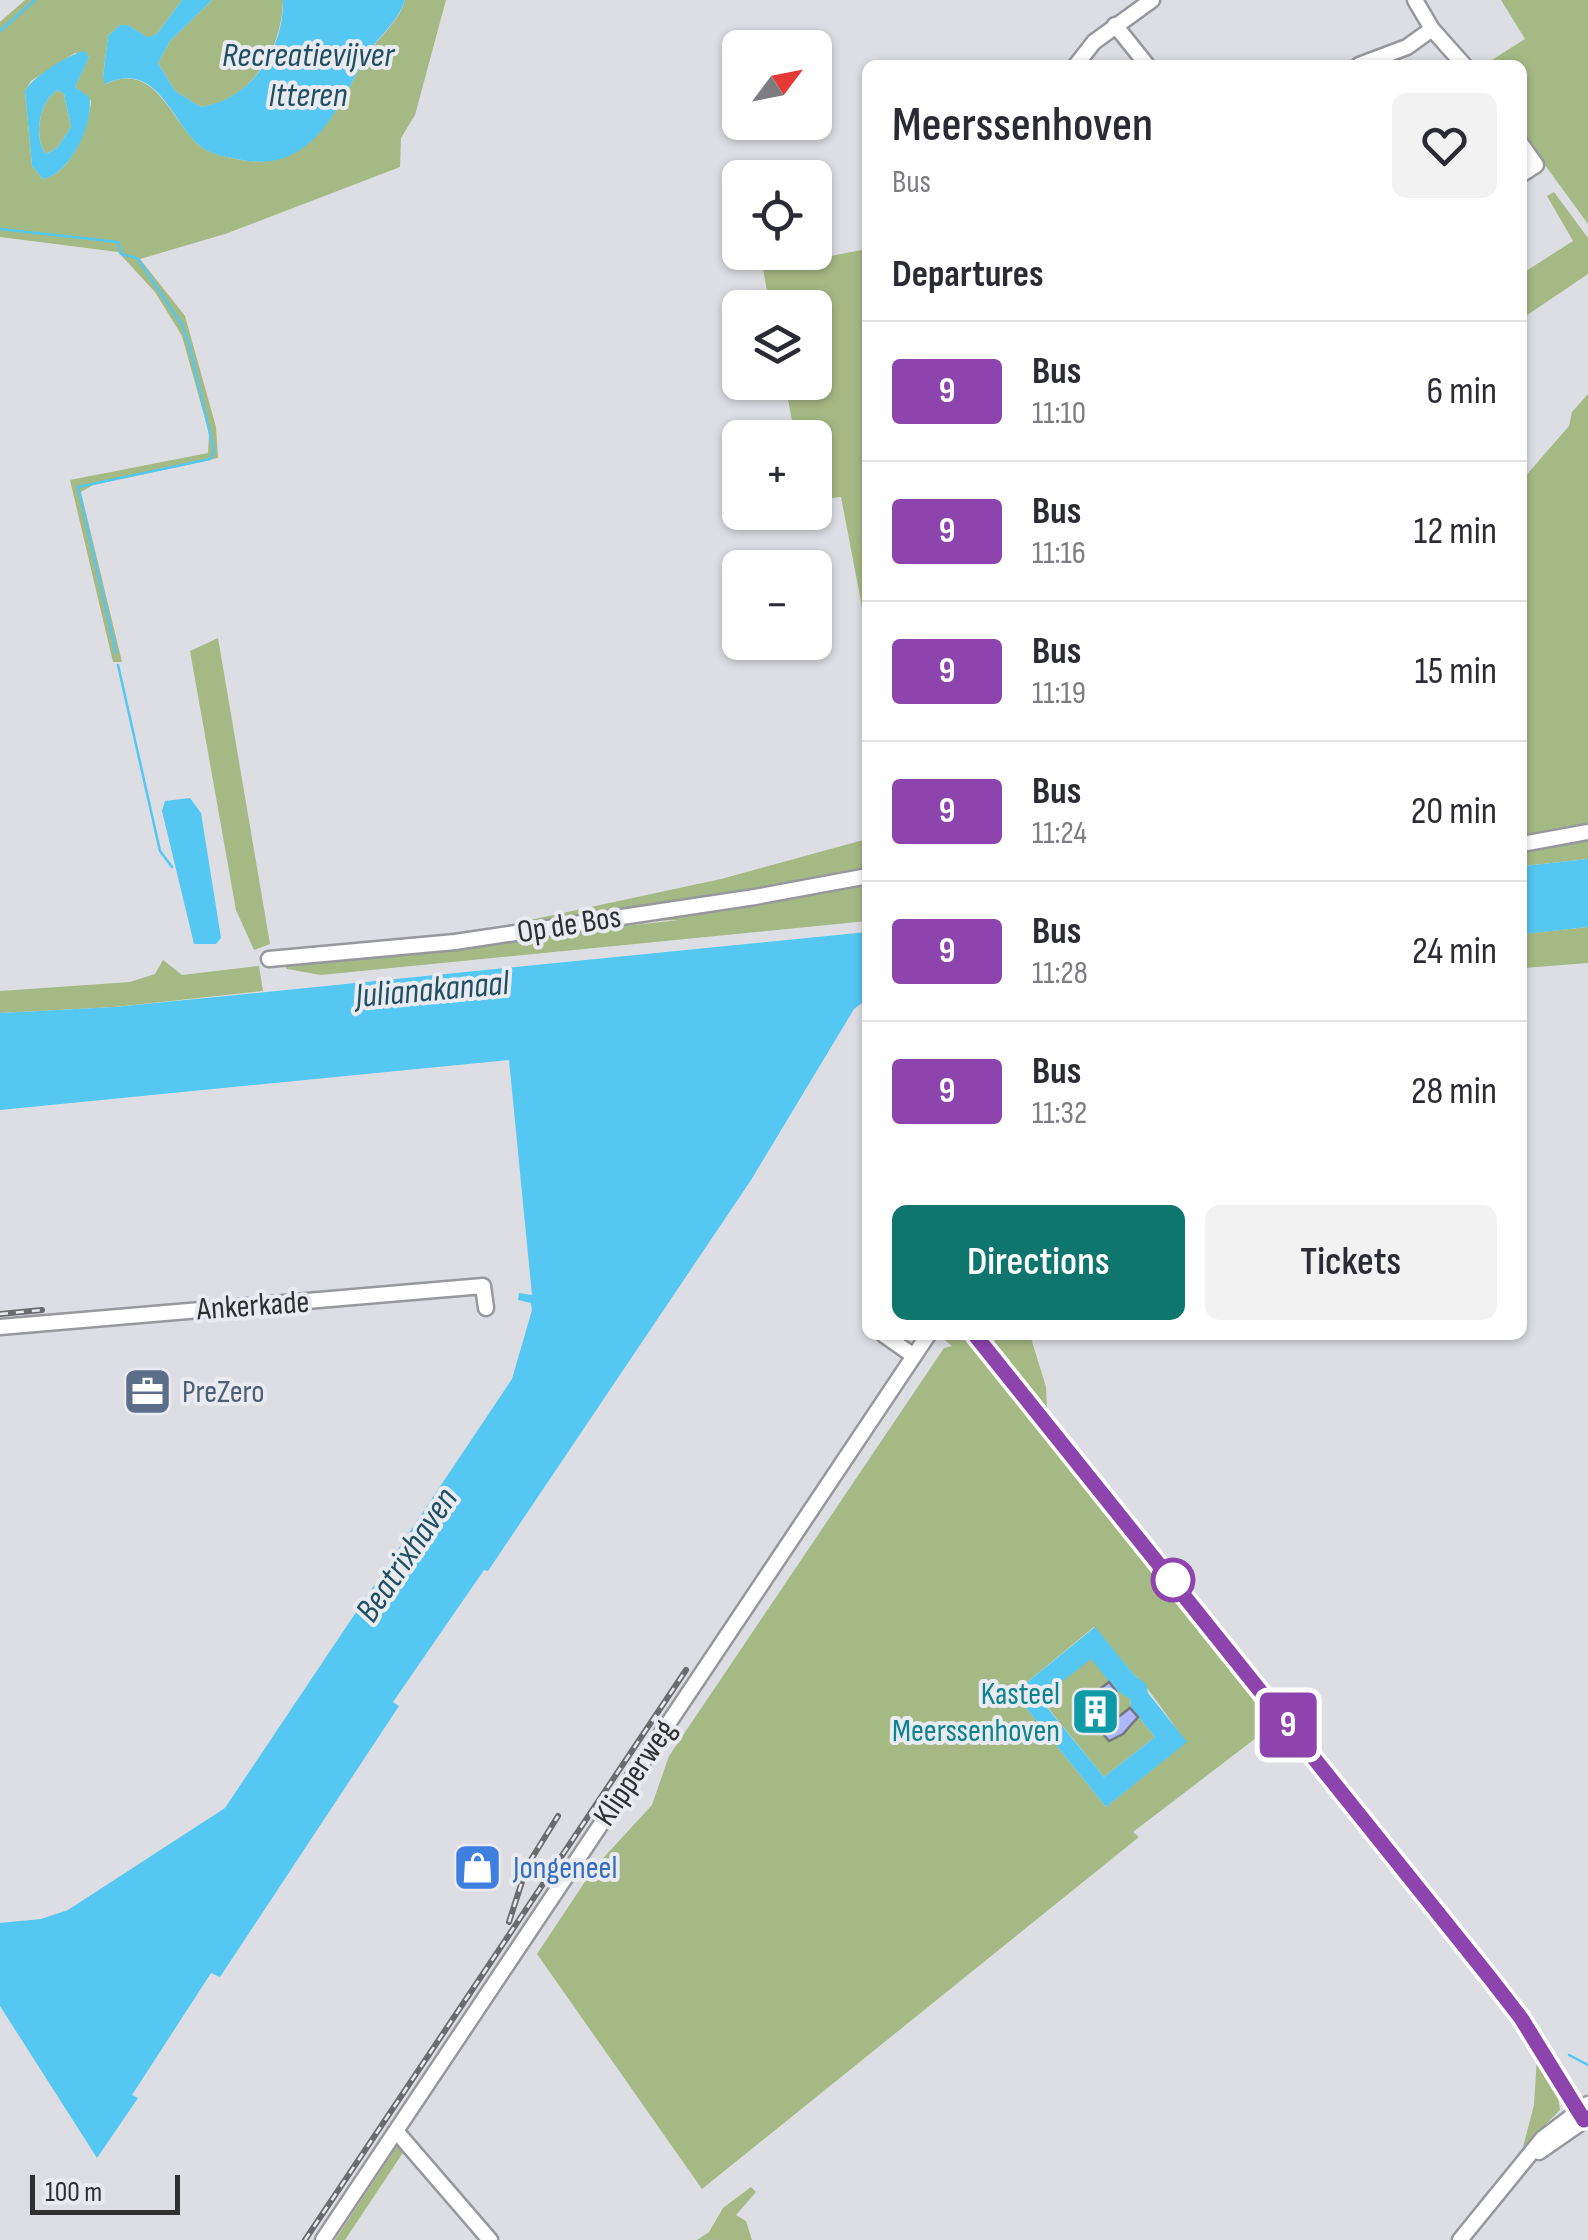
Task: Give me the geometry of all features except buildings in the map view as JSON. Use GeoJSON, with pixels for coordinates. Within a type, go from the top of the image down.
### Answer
{"type":"FeatureCollection","features":[{"type":"Feature","properties":{"kind":"street"},"geometry":{"type":"LineString","coordinates":[[1081,60],[1132,6],[1152,0]]}},
{"type":"Feature","properties":{"kind":"street"},"geometry":{"type":"LineString","coordinates":[[1415,0],[1432,30],[1459,60]]}},
{"type":"Feature","properties":{"kind":"street"},"geometry":{"type":"LineString","coordinates":[[1115,25],[1142,60]]}},
{"type":"Feature","properties":{"kind":"street"},"geometry":{"type":"LineString","coordinates":[[1372,60],[1407,47],[1432,30]]}},
{"type":"Feature","properties":{"kind":"street"},"geometry":{"type":"LineString","coordinates":[[1527,152],[1536,165],[1527,171]]}},
{"type":"Feature","properties":{"kind":"street"},"geometry":{"type":"LineString","coordinates":[[1527,843],[1588,832]]}},
{"type":"Feature","properties":{"kind":"street","name":"Op de Bos"},"geometry":{"type":"LineString","coordinates":[[269,959],[455,942],[862,877]]}},
{"type":"Feature","properties":{"kind":"street","name":"Ankerkade"},"geometry":{"type":"LineString","coordinates":[[0,1327],[484,1286],[486,1308]]}},
{"type":"Feature","properties":{"kind":"street"},"geometry":{"type":"LineString","coordinates":[[891,1340],[914,1356]]}},
{"type":"Feature","properties":{"kind":"street","name":"Klipperweg"},"geometry":{"type":"LineString","coordinates":[[323,2240],[925,1340]]}},
{"type":"Feature","properties":{"kind":"street"},"geometry":{"type":"LineString","coordinates":[[980,1340],[1490,1978],[1584,2113],[1547,2134],[1460,2240]]}},
{"type":"Feature","properties":{"kind":"street"},"geometry":{"type":"LineString","coordinates":[[396,2131],[490,2240]]}},
{"type":"Feature","properties":{"kind":"green space"},"geometry":{"type":"Polygon","coordinates":[[[25,0],[182,0],[156,35],[148,38],[128,25],[120,25],[108,36],[103,77],[106,84],[123,79],[150,86],[204,148],[231,158],[265,161],[302,148],[317,135],[405,0],[446,0],[415,115],[401,138],[400,167],[225,234],[140,259],[185,316],[216,427],[218,458],[93,485],[81,492],[122,662],[113,662],[70,480],[208,453],[209,433],[182,336],[155,292],[118,252],[0,237],[0,22],[25,0]],[[75,53],[31,81],[25,91],[32,166],[43,179],[70,159],[87,123],[91,101],[75,87],[89,56],[75,53]]]}},
{"type":"Feature","properties":{"kind":"green space"},"geometry":{"type":"Polygon","coordinates":[[[212,0],[283,0],[277,36],[261,69],[235,94],[201,107],[175,91],[158,63],[170,41],[212,0]]]}},
{"type":"Feature","properties":{"kind":"green space"},"geometry":{"type":"Polygon","coordinates":[[[1501,0],[1588,0],[1588,224],[1527,140],[1527,60],[1492,60],[1525,39],[1501,0]]]}},
{"type":"Feature","properties":{"kind":"green space"},"geometry":{"type":"Polygon","coordinates":[[[58,90],[64,94],[71,127],[57,148],[46,154],[40,139],[40,120],[46,102],[58,90]]]}},
{"type":"Feature","properties":{"kind":"green space"},"geometry":{"type":"Polygon","coordinates":[[[1554,192],[1588,238],[1588,274],[1527,315],[1527,270],[1573,241],[1547,196],[1554,192]]]}},
{"type":"Feature","properties":{"kind":"green space"},"geometry":{"type":"Polygon","coordinates":[[[862,250],[862,607],[841,497],[832,498],[832,420],[792,420],[788,400],[832,400],[832,290],[767,290],[763,270],[832,270],[832,256],[862,250]]]}},
{"type":"Feature","properties":{"kind":"green space"},"geometry":{"type":"Polygon","coordinates":[[[1588,394],[1588,859],[1527,866],[1527,474],[1569,426],[1572,412],[1588,394]]]}},
{"type":"Feature","properties":{"kind":"green space"},"geometry":{"type":"Polygon","coordinates":[[[218,638],[270,944],[254,950],[236,910],[190,651],[218,638]]]}},
{"type":"Feature","properties":{"kind":"green space"},"geometry":{"type":"Polygon","coordinates":[[[862,840],[862,921],[321,975],[287,969],[283,964],[679,920],[555,924],[470,933],[721,879],[862,840]]]}},
{"type":"Feature","properties":{"kind":"green space"},"geometry":{"type":"Polygon","coordinates":[[[1588,927],[1588,963],[1527,968],[1527,933],[1588,927]]]}},
{"type":"Feature","properties":{"kind":"green space"},"geometry":{"type":"Polygon","coordinates":[[[163,960],[182,975],[259,966],[263,991],[115,1007],[0,1013],[0,991],[130,982],[155,974],[163,960]]]}},
{"type":"Feature","properties":{"kind":"green space"},"geometry":{"type":"Polygon","coordinates":[[[945,1340],[973,1340],[1281,1719],[1133,1832],[1139,1837],[702,2189],[537,1954],[594,1868],[652,1805],[669,1756],[944,1348],[952,1346],[945,1340]],[[1094,1627],[1014,1693],[1106,1807],[1186,1742],[1094,1627]]]}},
{"type":"Feature","properties":{"kind":"green space"},"geometry":{"type":"Polygon","coordinates":[[[992,1340],[1032,1340],[1046,1387],[1047,1409],[992,1340]]]}},
{"type":"Feature","properties":{"kind":"green space"},"geometry":{"type":"Polygon","coordinates":[[[1091,1658],[1130,1699],[1131,1708],[1155,1737],[1104,1777],[1040,1698],[1091,1658]]]}},
{"type":"Feature","properties":{"kind":"green space"},"geometry":{"type":"Polygon","coordinates":[[[1537,2058],[1558,2096],[1560,2110],[1523,2147],[1534,2105],[1537,2058]]]}},
{"type":"Feature","properties":{"kind":"green space"},"geometry":{"type":"Polygon","coordinates":[[[407,2131],[412,2139],[345,2240],[335,2240],[407,2131]]]}},
{"type":"Feature","properties":{"kind":"green space"},"geometry":{"type":"Polygon","coordinates":[[[751,2187],[756,2192],[736,2215],[746,2221],[752,2240],[697,2240],[709,2232],[723,2208],[751,2187]]]}},
{"type":"Feature","properties":{"kind":"water","name":"Recreatievijver Itteren"},"geometry":{"type":"Polygon","coordinates":[[[182,0],[212,0],[170,41],[158,63],[175,91],[201,107],[235,94],[261,69],[278,36],[283,0],[405,0],[317,136],[285,158],[265,162],[204,149],[161,96],[138,80],[123,78],[105,84],[108,36],[120,25],[128,25],[147,37],[156,35],[182,0]]]}},
{"type":"Feature","properties":{"kind":"water"},"geometry":{"type":"Polygon","coordinates":[[[84,51],[89,57],[75,87],[89,97],[88,119],[71,158],[43,179],[32,166],[25,91],[42,73],[84,51]],[[58,90],[51,95],[42,110],[39,129],[46,154],[57,148],[71,127],[64,94],[58,90]]]}},
{"type":"Feature","properties":{"kind":"water"},"geometry":{"type":"Polygon","coordinates":[[[190,798],[201,813],[221,938],[216,944],[194,944],[162,811],[165,801],[190,798]]]}},
{"type":"Feature","properties":{"kind":"water"},"geometry":{"type":"Polygon","coordinates":[[[1588,859],[1588,927],[1527,934],[1527,866],[1588,859]]]}},
{"type":"Feature","properties":{"kind":"water"},"geometry":{"type":"Polygon","coordinates":[[[862,932],[862,1003],[854,1009],[751,1180],[488,1571],[484,1570],[393,1702],[399,1706],[220,1977],[211,1973],[132,2095],[138,2098],[97,2158],[0,2006],[0,1923],[41,1919],[68,1910],[225,1808],[512,1379],[532,1310],[531,1303],[518,1300],[519,1293],[532,1295],[509,1060],[0,1110],[0,1013],[115,1007],[862,932]]]}},
{"type":"Feature","properties":{"kind":"water"},"geometry":{"type":"Polygon","coordinates":[[[1095,1627],[1146,1684],[1148,1693],[1187,1742],[1106,1807],[1014,1693],[1095,1627]],[[1091,1659],[1040,1699],[1104,1777],[1155,1737],[1131,1708],[1130,1699],[1116,1690],[1091,1659]]]}},
{"type":"Feature","properties":{"kind":"waterway"},"geometry":{"type":"LineString","coordinates":[[0,31],[35,0]]}},
{"type":"Feature","properties":{"kind":"waterway"},"geometry":{"type":"LineString","coordinates":[[0,229],[118,242],[121,254],[137,258],[182,325],[189,344],[214,451],[210,459],[78,487],[116,653]]}},
{"type":"Feature","properties":{"kind":"waterway"},"geometry":{"type":"LineString","coordinates":[[118,665],[160,851],[172,867]]}},
{"type":"Feature","properties":{"kind":"waterway"},"geometry":{"type":"LineString","coordinates":[[1569,2055],[1588,2065]]}},
{"type":"Feature","properties":{"kind":"railway"},"geometry":{"type":"LineString","coordinates":[[0,1314],[42,1310]]}},
{"type":"Feature","properties":{"kind":"railway"},"geometry":{"type":"LineString","coordinates":[[305,2240],[686,1670]]}},
{"type":"Feature","properties":{"kind":"railway"},"geometry":{"type":"LineString","coordinates":[[509,1922],[527,1866],[558,1816]]}},
{"type":"Feature","properties":{"kind":"bus line","name":"9"},"geometry":{"type":"LineString","coordinates":[[980,1340],[1490,1978],[1521,2018],[1584,2120],[1588,2118]]}},
{"type":"Feature","properties":{"kind":"place","name":"PreZero"},"geometry":{"type":"Point","coordinates":[147,1392]}},
{"type":"Feature","properties":{"kind":"place","name":"Kasteel Meerssenhoven"},"geometry":{"type":"Point","coordinates":[1095,1712]}},
{"type":"Feature","properties":{"kind":"place","name":"Jongeneel"},"geometry":{"type":"Point","coordinates":[478,1868]}},
{"type":"Feature","properties":{"kind":"water label","name":"Julianakanaal"},"geometry":{"type":"Point","coordinates":[432,990]}},
{"type":"Feature","properties":{"kind":"water label","name":"Beatrixhaven"},"geometry":{"type":"Point","coordinates":[407,1555]}}]}
